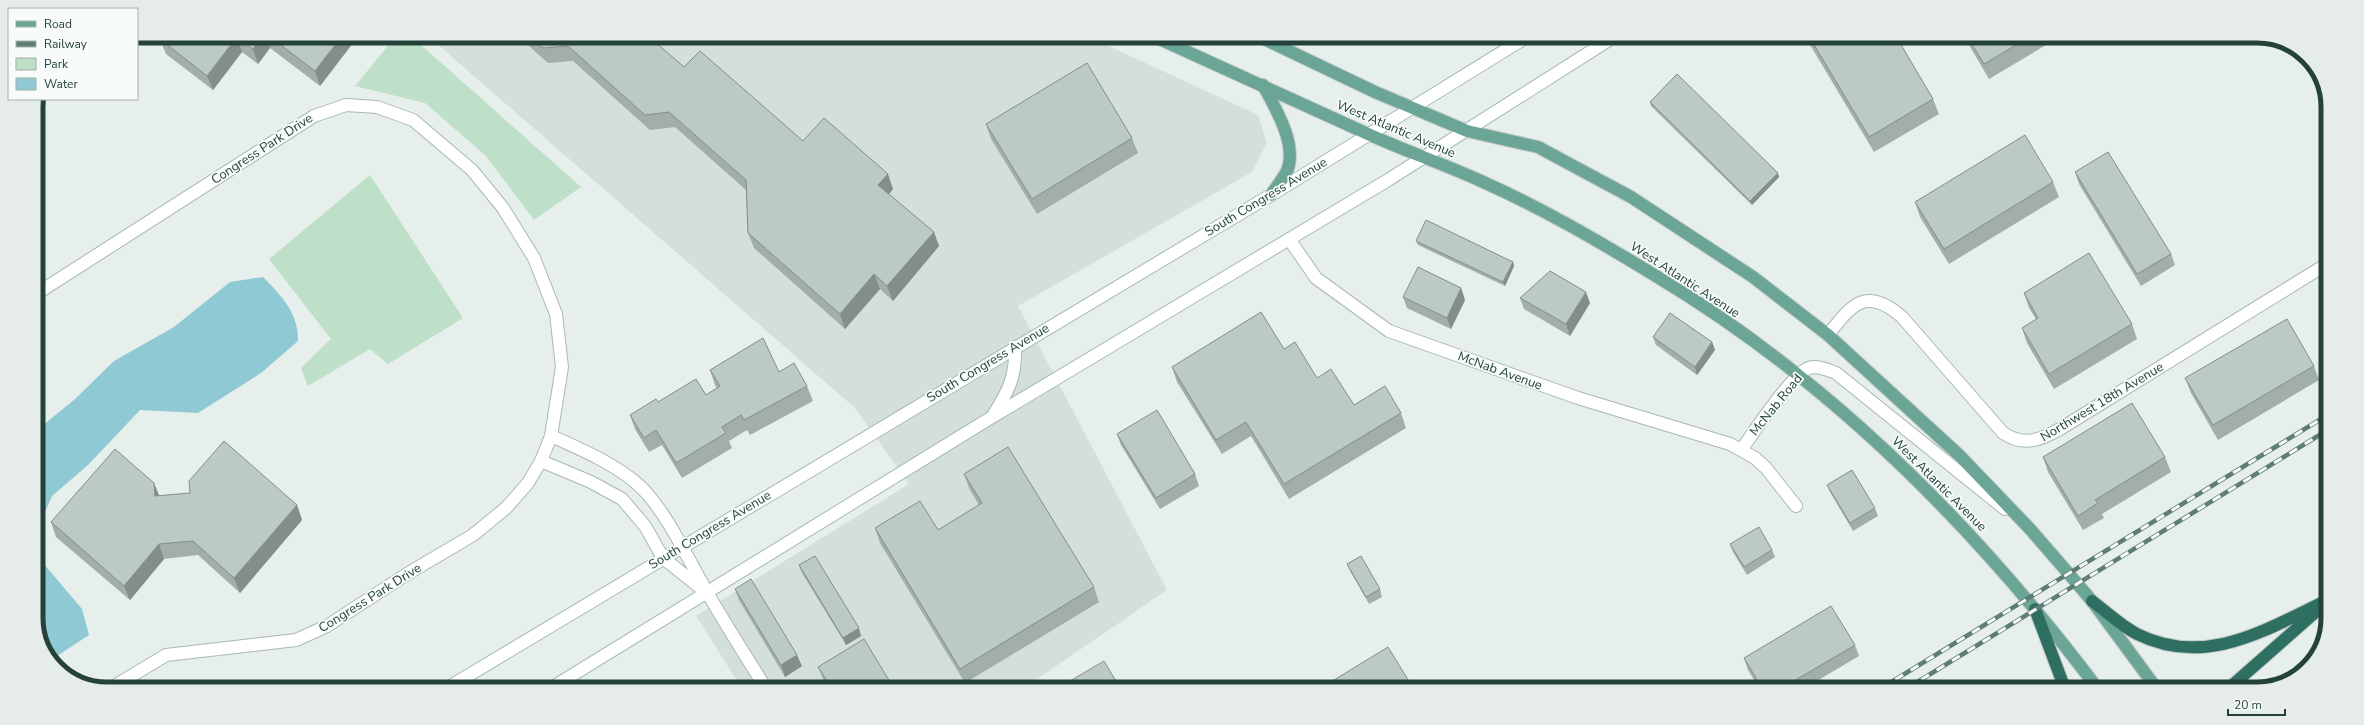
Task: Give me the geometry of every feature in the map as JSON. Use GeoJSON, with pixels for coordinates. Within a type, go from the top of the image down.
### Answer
{"type":"FeatureCollection","features":[{"type":"Feature","properties":{"kind":"highway"},"geometry":{"type":"LineString","coordinates":[[2092,601],[2136,633],[2159,642],[2193,648],[2236,642],[2321,604]]}},
{"type":"Feature","properties":{"kind":"highway"},"geometry":{"type":"LineString","coordinates":[[2236,682],[2321,606]]}},
{"type":"Feature","properties":{"kind":"highway"},"geometry":{"type":"LineString","coordinates":[[2035,609],[2062,682]]}},
{"type":"Feature","properties":{"kind":"main road","name":"West Atlantic Avenue"},"geometry":{"type":"LineString","coordinates":[[1168,43],[1263,85],[1369,135],[1485,182],[1572,227],[1635,263],[1716,315],[1799,375],[1851,418],[1902,465],[1957,521],[2035,609],[2092,682]]}},
{"type":"Feature","properties":{"kind":"main road","name":"West Atlantic Avenue"},"geometry":{"type":"LineString","coordinates":[[1273,43],[1412,109],[1467,131],[1538,147],[1611,186],[1671,222],[1753,277],[1828,335],[1934,430],[2030,529],[2092,601],[2152,682]]}},
{"type":"Feature","properties":{"kind":"main road"},"geometry":{"type":"LineString","coordinates":[[1263,85],[1281,120],[1289,147],[1287,170],[1271,194]]}},
{"type":"Feature","properties":{"kind":"street","name":"South Congress Avenue"},"geometry":{"type":"LineString","coordinates":[[458,682],[681,546],[1369,135],[1517,43]]}},
{"type":"Feature","properties":{"kind":"street"},"geometry":{"type":"LineString","coordinates":[[561,682],[992,417],[1425,157],[1604,43]]}},
{"type":"Feature","properties":{"kind":"street","name":"Congress Park Drive"},"geometry":{"type":"LineString","coordinates":[[43,290],[314,116],[346,105],[377,107],[412,120],[472,170],[503,208],[534,258],[556,314],[562,367],[551,436],[541,461],[528,483],[506,508],[474,535],[407,574],[327,626],[296,640],[166,655],[123,682]]}},
{"type":"Feature","properties":{"kind":"street","name":"McNab Avenue"},"geometry":{"type":"LineString","coordinates":[[1289,239],[1316,278],[1389,331],[1564,393],[1742,449]]}},
{"type":"Feature","properties":{"kind":"street","name":"Northwest 18th Avenue"},"geometry":{"type":"LineString","coordinates":[[1828,335],[1846,312],[1857,303],[1871,300],[1885,304],[1902,317],[2003,433],[2011,438],[2029,442],[2038,441],[2060,429],[2321,268]]}},
{"type":"Feature","properties":{"kind":"street"},"geometry":{"type":"LineString","coordinates":[[992,417],[1009,391],[1015,368],[1015,347]]}},
{"type":"Feature","properties":{"kind":"street","name":"McNab Road"},"geometry":{"type":"LineString","coordinates":[[1796,506],[1766,468],[1742,449],[1768,410],[1799,375],[1810,368],[1818,367],[1836,373],[2030,529]]}},
{"type":"Feature","properties":{"kind":"street"},"geometry":{"type":"LineString","coordinates":[[551,436],[601,459],[635,482],[668,523],[762,682]]}},
{"type":"Feature","properties":{"kind":"street"},"geometry":{"type":"LineString","coordinates":[[541,461],[591,482],[622,499],[645,526],[663,558],[708,593]]}},
{"type":"Feature","properties":{"kind":"shaded area"},"geometry":{"type":"Polygon","coordinates":[[[436,43],[1102,43],[1258,115],[1267,143],[1252,172],[1018,306],[1167,590],[1033,682],[738,682],[696,616],[909,484],[855,408],[436,43]]]}},
{"type":"Feature","properties":{"kind":"green space"},"geometry":{"type":"Polygon","coordinates":[[[390,43],[419,43],[581,187],[534,220],[486,156],[425,103],[355,86],[390,43]]]}},
{"type":"Feature","properties":{"kind":"green space"},"geometry":{"type":"Polygon","coordinates":[[[370,175],[463,318],[388,364],[370,349],[308,386],[301,368],[331,339],[269,259],[370,175]]]}},
{"type":"Feature","properties":{"kind":"water"},"geometry":{"type":"Polygon","coordinates":[[[263,277],[288,306],[298,331],[298,341],[261,373],[198,413],[140,410],[88,465],[52,496],[43,517],[43,425],[75,399],[114,361],[174,327],[230,282],[263,277]]]}},
{"type":"Feature","properties":{"kind":"water"},"geometry":{"type":"Polygon","coordinates":[[[43,563],[82,609],[89,635],[56,656],[52,650],[44,631],[43,622],[43,563]]]}},
{"type":"Feature","properties":{"kind":"building"},"geometry":{"type":"Polygon","coordinates":[[[165,43],[232,43],[207,76],[165,43]]]}},
{"type":"Feature","properties":{"kind":"building"},"geometry":{"type":"Polygon","coordinates":[[[245,43],[257,43],[253,49],[245,43]]]}},
{"type":"Feature","properties":{"kind":"building"},"geometry":{"type":"Polygon","coordinates":[[[278,43],[337,43],[315,71],[278,43]]]}},
{"type":"Feature","properties":{"kind":"building"},"geometry":{"type":"Polygon","coordinates":[[[537,43],[656,43],[684,67],[700,51],[803,141],[824,118],[888,174],[878,185],[934,232],[887,286],[874,274],[840,314],[748,233],[746,180],[669,112],[645,115],[568,46],[543,48],[537,43]]]}},
{"type":"Feature","properties":{"kind":"building"},"geometry":{"type":"Polygon","coordinates":[[[1813,43],[1900,43],[1933,99],[1869,137],[1813,43]]]}},
{"type":"Feature","properties":{"kind":"building"},"geometry":{"type":"Polygon","coordinates":[[[1971,43],[2020,43],[1984,64],[1971,43]]]}},
{"type":"Feature","properties":{"kind":"building"},"geometry":{"type":"Polygon","coordinates":[[[1087,63],[1132,138],[1032,199],[986,124],[1087,63]]]}},
{"type":"Feature","properties":{"kind":"building"},"geometry":{"type":"Polygon","coordinates":[[[1677,74],[1778,173],[1750,201],[1650,102],[1677,74]]]}},
{"type":"Feature","properties":{"kind":"building"},"geometry":{"type":"Polygon","coordinates":[[[2025,135],[2053,182],[1944,249],[1915,202],[2025,135]]]}},
{"type":"Feature","properties":{"kind":"building"},"geometry":{"type":"Polygon","coordinates":[[[2108,152],[2171,254],[2137,274],[2075,172],[2108,152]]]}},
{"type":"Feature","properties":{"kind":"building"},"geometry":{"type":"Polygon","coordinates":[[[1426,220],[1513,262],[1503,282],[1416,241],[1426,220]]]}},
{"type":"Feature","properties":{"kind":"building"},"geometry":{"type":"Polygon","coordinates":[[[2089,253],[2132,324],[2049,374],[2022,328],[2038,318],[2024,293],[2089,253]]]}},
{"type":"Feature","properties":{"kind":"building"},"geometry":{"type":"Polygon","coordinates":[[[1418,267],[1461,288],[1447,318],[1403,297],[1418,267]]]}},
{"type":"Feature","properties":{"kind":"building"},"geometry":{"type":"Polygon","coordinates":[[[1550,271],[1586,292],[1566,324],[1520,298],[1550,271]]]}},
{"type":"Feature","properties":{"kind":"building"},"geometry":{"type":"Polygon","coordinates":[[[1261,312],[1284,349],[1295,342],[1317,378],[1331,369],[1354,405],[1385,386],[1401,413],[1284,484],[1246,422],[1216,440],[1172,367],[1261,312]]]}},
{"type":"Feature","properties":{"kind":"building"},"geometry":{"type":"Polygon","coordinates":[[[1670,313],[1712,342],[1695,367],[1653,337],[1670,313]]]}},
{"type":"Feature","properties":{"kind":"building"},"geometry":{"type":"Polygon","coordinates":[[[2287,319],[2314,366],[2213,425],[2185,378],[2287,319]]]}},
{"type":"Feature","properties":{"kind":"building"},"geometry":{"type":"Polygon","coordinates":[[[763,338],[779,372],[794,363],[807,386],[744,420],[741,415],[722,427],[726,433],[676,463],[656,430],[644,438],[630,415],[656,399],[658,402],[696,379],[706,395],[720,386],[710,370],[763,338]]]}},
{"type":"Feature","properties":{"kind":"building"},"geometry":{"type":"Polygon","coordinates":[[[2132,403],[2165,457],[2095,500],[2098,503],[2078,516],[2043,457],[2132,403]]]}},
{"type":"Feature","properties":{"kind":"building"},"geometry":{"type":"Polygon","coordinates":[[[1157,410],[1195,474],[1156,498],[1117,434],[1157,410]]]}},
{"type":"Feature","properties":{"kind":"building"},"geometry":{"type":"Polygon","coordinates":[[[224,441],[297,505],[234,578],[193,541],[159,544],[124,586],[51,522],[115,449],[154,483],[155,496],[190,493],[189,481],[224,441]]]}},
{"type":"Feature","properties":{"kind":"building"},"geometry":{"type":"Polygon","coordinates":[[[1008,447],[1094,587],[960,669],[875,528],[920,501],[938,530],[982,503],[964,474],[1008,447]]]}},
{"type":"Feature","properties":{"kind":"building"},"geometry":{"type":"Polygon","coordinates":[[[1852,470],[1875,508],[1850,523],[1827,485],[1852,470]]]}},
{"type":"Feature","properties":{"kind":"building"},"geometry":{"type":"Polygon","coordinates":[[[1759,527],[1772,550],[1744,567],[1730,544],[1759,527]]]}},
{"type":"Feature","properties":{"kind":"building"},"geometry":{"type":"Polygon","coordinates":[[[815,556],[859,628],[843,638],[799,565],[815,556]]]}},
{"type":"Feature","properties":{"kind":"building"},"geometry":{"type":"Polygon","coordinates":[[[1361,556],[1380,589],[1366,597],[1347,564],[1361,556]]]}},
{"type":"Feature","properties":{"kind":"building"},"geometry":{"type":"Polygon","coordinates":[[[751,579],[797,655],[781,665],[735,589],[751,579]]]}},
{"type":"Feature","properties":{"kind":"building"},"geometry":{"type":"Polygon","coordinates":[[[1831,606],[1855,645],[1792,682],[1758,682],[1744,658],[1831,606]]]}},
{"type":"Feature","properties":{"kind":"building"},"geometry":{"type":"Polygon","coordinates":[[[864,639],[890,682],[828,682],[818,667],[864,639]]]}},
{"type":"Feature","properties":{"kind":"building"},"geometry":{"type":"Polygon","coordinates":[[[1388,647],[1409,682],[1331,682],[1388,647]]]}},
{"type":"Feature","properties":{"kind":"building"},"geometry":{"type":"Polygon","coordinates":[[[1104,661],[1116,682],[1071,682],[1104,661]]]}},
{"type":"Feature","properties":{"kind":"railway"},"geometry":{"type":"LineString","coordinates":[[1891,682],[2321,419]]}},
{"type":"Feature","properties":{"kind":"railway"},"geometry":{"type":"LineString","coordinates":[[1917,682],[2321,434]]}}]}
